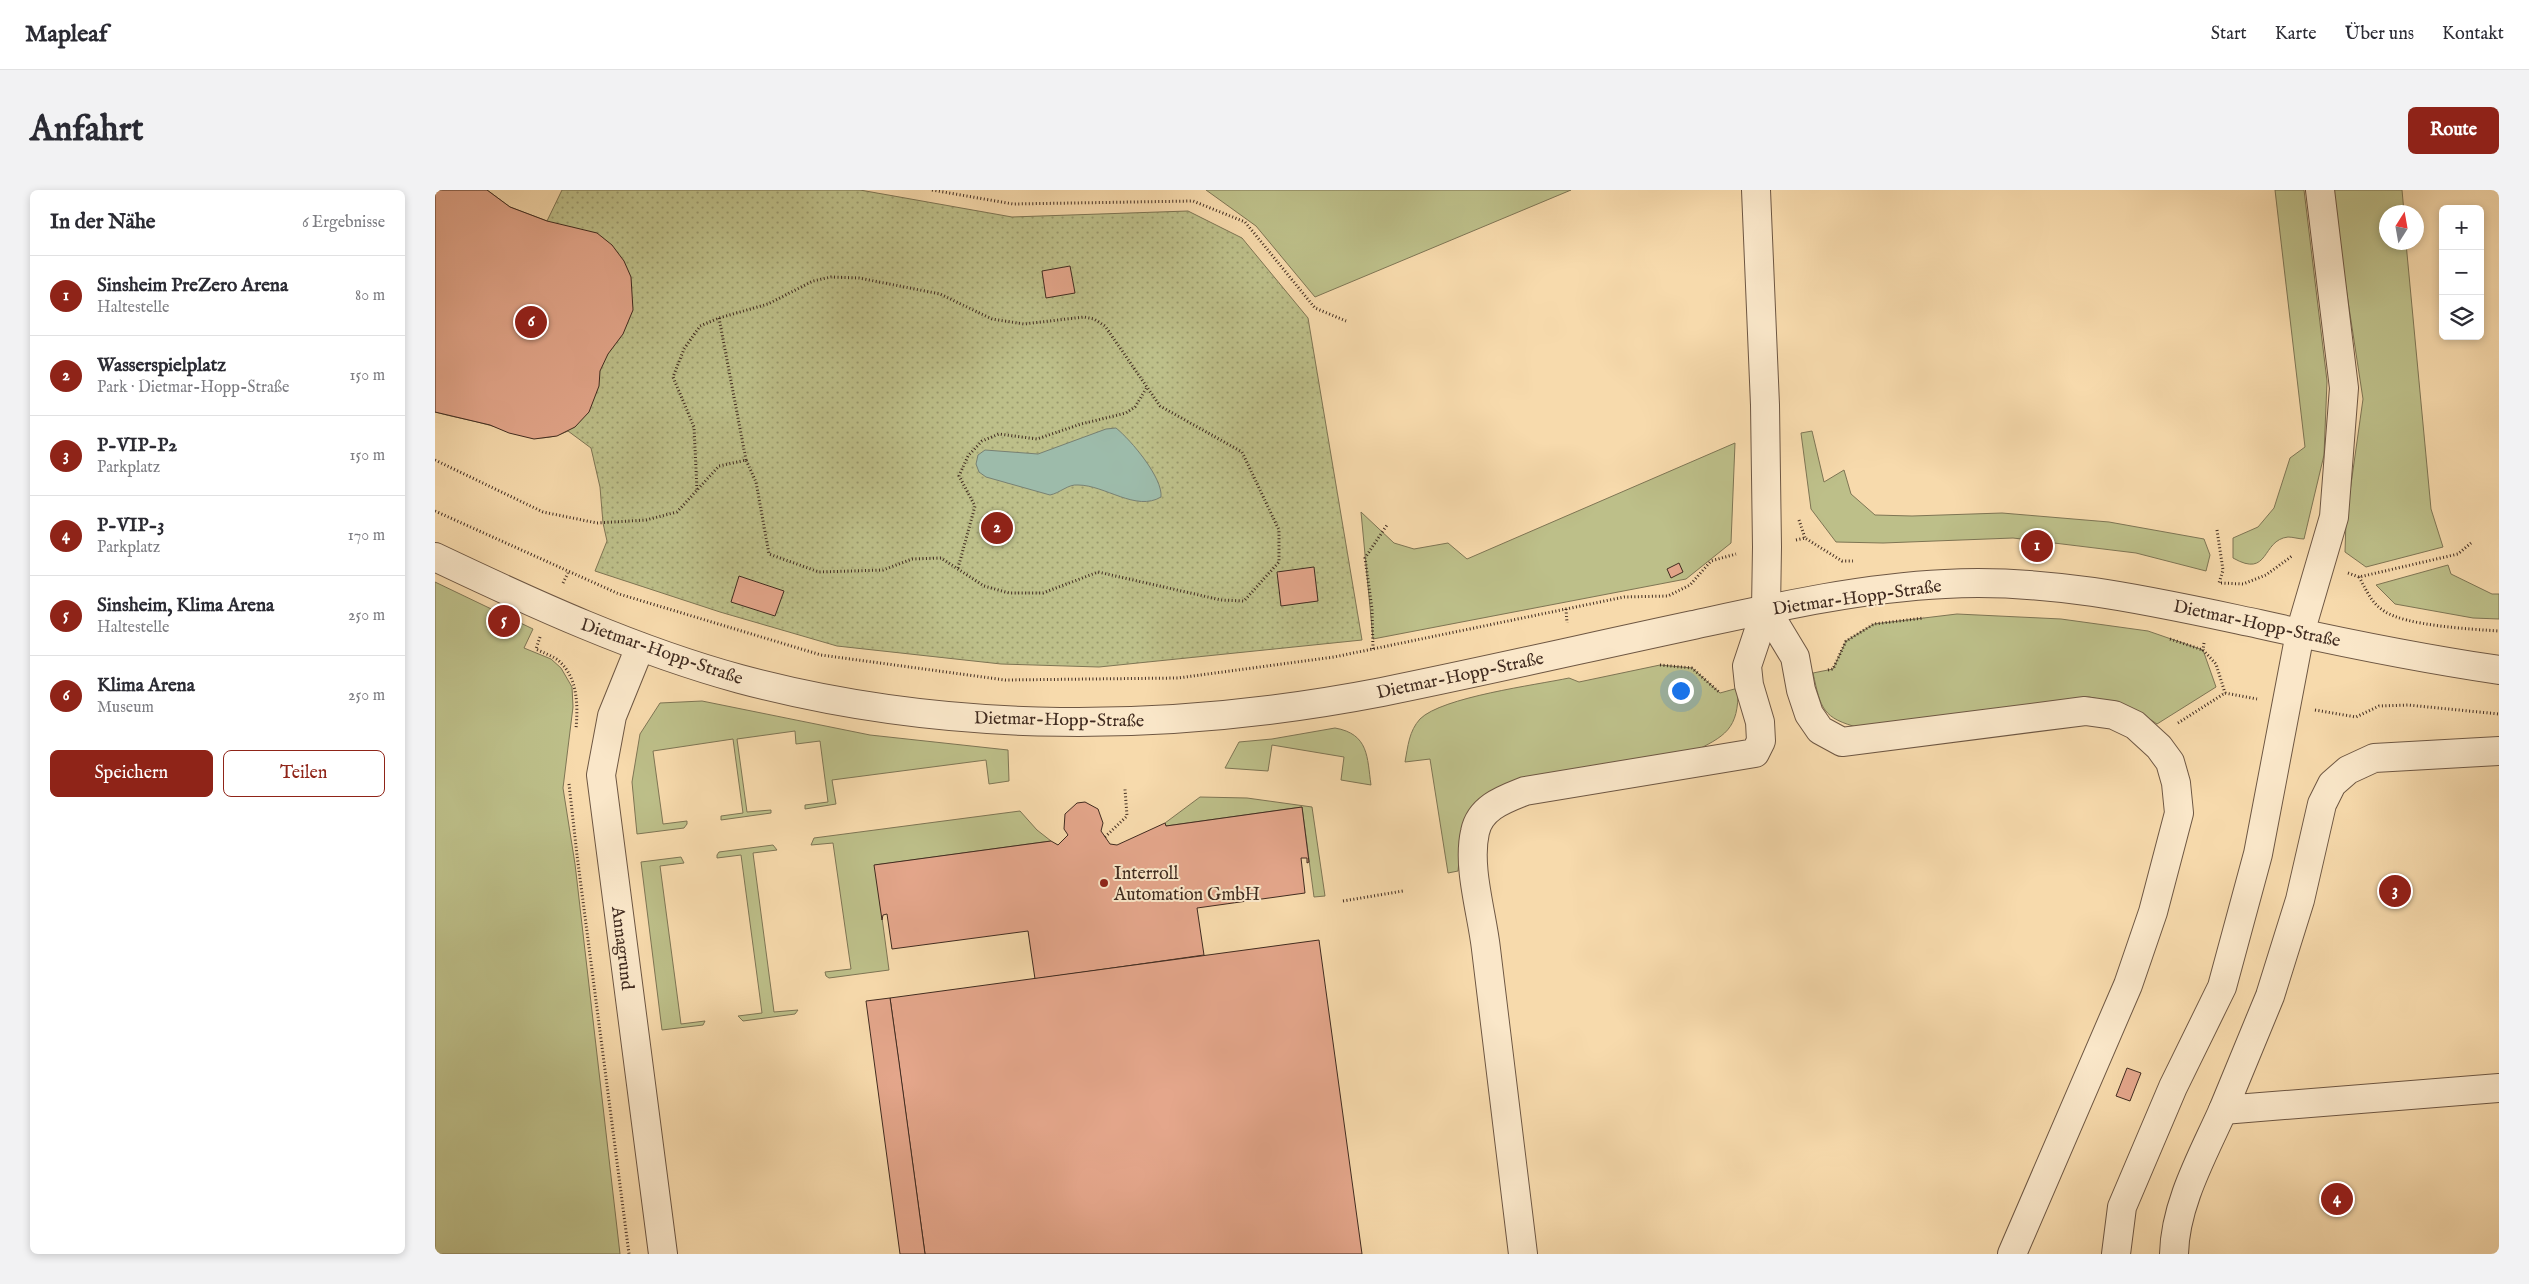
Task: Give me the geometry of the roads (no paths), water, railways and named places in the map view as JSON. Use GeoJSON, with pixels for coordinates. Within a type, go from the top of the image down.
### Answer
{"type":"FeatureCollection","features":[{"type":"Feature","properties":{"kind":"street"},"geometry":{"type":"LineString","coordinates":[[1523,1254],[1485,942],[1473,862],[1475,831],[1483,814],[1499,800],[1525,791],[1755,753],[1761,741],[1760,722],[1749,685],[1747,666],[1766,609],[1765,405],[1757,190]]}},
{"type":"Feature","properties":{"kind":"street"},"geometry":{"type":"LineString","coordinates":[[2116,1254],[2122,1207],[2173,1087],[2222,987],[2258,854],[2300,633],[2333,517],[2343,388],[2320,190]]}},
{"type":"Feature","properties":{"kind":"street","name":"Dietmar-Hopp-Straße"},"geometry":{"type":"LineString","coordinates":[[435,557],[550,612],[640,647],[741,679],[851,703],[932,714],[1002,720],[1117,723],[1255,712],[1379,692],[1766,609],[1877,590],[1946,584],[2011,584],[2073,588],[2139,598],[2419,658],[2499,670]]}},
{"type":"Feature","properties":{"kind":"street"},"geometry":{"type":"LineString","coordinates":[[1766,609],[1795,657],[1798,677],[1809,714],[1820,730],[1842,742],[2085,711],[2113,715],[2135,725],[2152,740],[2170,762],[2176,783],[2179,813],[2174,840],[2153,912],[2128,985],[2013,1254]]}},
{"type":"Feature","properties":{"kind":"street","name":"Annagrund"},"geometry":{"type":"LineString","coordinates":[[640,647],[612,716],[601,775],[663,1254]]}},
{"type":"Feature","properties":{"kind":"street"},"geometry":{"type":"LineString","coordinates":[[2174,1254],[2175,1236],[2189,1187],[2270,996],[2300,900],[2322,804],[2332,784],[2348,770],[2374,758],[2499,751]]}},
{"type":"Feature","properties":{"kind":"street"},"geometry":{"type":"LineString","coordinates":[[2223,1110],[2499,1088]]}},
{"type":"Feature","properties":{"kind":"place","name":"Klima Arena"},"geometry":{"type":"Point","coordinates":[531,322]}},
{"type":"Feature","properties":{"kind":"place","name":"Wasserspielplatz"},"geometry":{"type":"Point","coordinates":[997,528]}},
{"type":"Feature","properties":{"kind":"place","name":"Sinsheim PreZero Arena"},"geometry":{"type":"Point","coordinates":[2037,546]}},
{"type":"Feature","properties":{"kind":"place","name":"Sinsheim, Klima Arena"},"geometry":{"type":"Point","coordinates":[504,621]}},
{"type":"Feature","properties":{"kind":"place","name":"Interroll Automation GmbH"},"geometry":{"type":"Point","coordinates":[1104,883]}},
{"type":"Feature","properties":{"kind":"place","name":"P-VIP-P2"},"geometry":{"type":"Point","coordinates":[2395,891]}},
{"type":"Feature","properties":{"kind":"place","name":"P-VIP-3"},"geometry":{"type":"Point","coordinates":[2337,1199]}}]}
